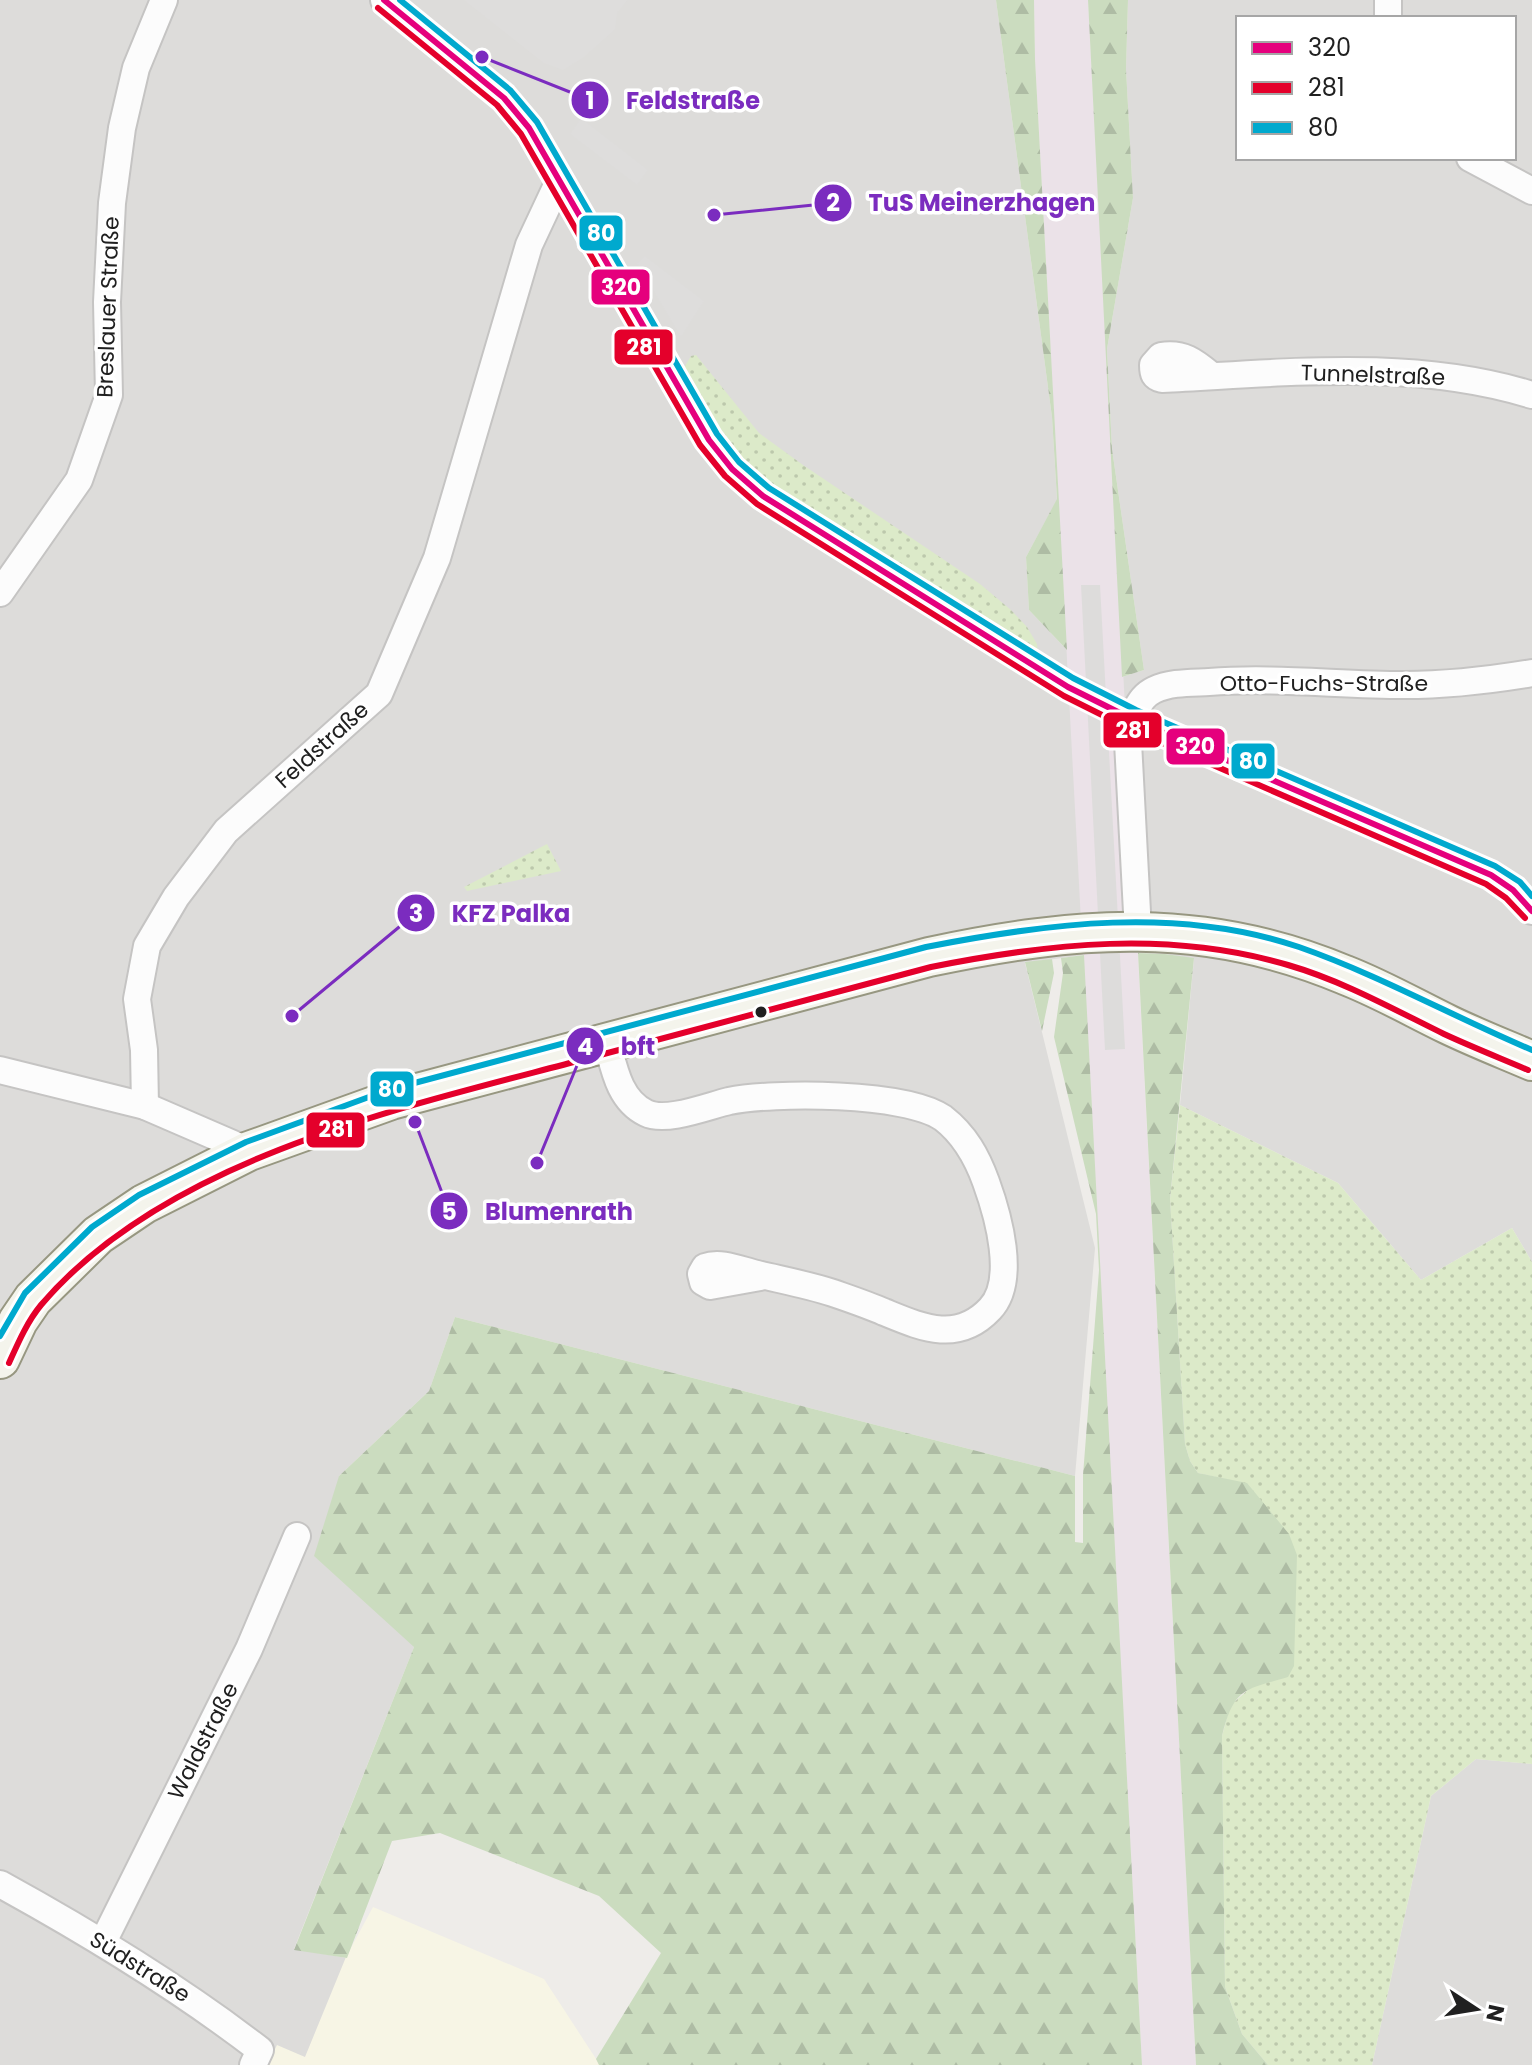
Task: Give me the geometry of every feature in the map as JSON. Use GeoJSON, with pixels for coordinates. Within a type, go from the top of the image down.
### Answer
{"type":"FeatureCollection","features":[{"type":"Feature","properties":{"kind":"main road"},"geometry":{"type":"LineString","coordinates":[[0,1359],[18,1321],[33,1299],[98,1235],[144,1204],[249,1151],[391,1100],[955,952],[1053,935],[1138,931],[1242,943],[1296,957],[1343,974],[1532,1061]]}},
{"type":"Feature","properties":{"kind":"street","name":"Breslauer Straße"},"geometry":{"type":"LineString","coordinates":[[0,593],[79,480],[109,395],[107,302],[112,203],[122,128],[136,68],[164,0]]}},
{"type":"Feature","properties":{"kind":"street"},"geometry":{"type":"LineString","coordinates":[[384,0],[504,98],[529,128],[684,400],[732,469],[795,518],[1068,687],[1132,719],[1491,875],[1513,890],[1532,911]]}},
{"type":"Feature","properties":{"kind":"street"},"geometry":{"type":"LineString","coordinates":[[1474,160],[1532,191]]}},
{"type":"Feature","properties":{"kind":"street","name":"Feldstraße"},"geometry":{"type":"LineString","coordinates":[[145,1106],[144,1050],[137,999],[147,946],[176,897],[226,831],[379,694],[437,558],[529,245],[559,181]]}},
{"type":"Feature","properties":{"kind":"street","name":"Tunnelstraße"},"geometry":{"type":"LineString","coordinates":[[1212,376],[1330,370],[1405,372],[1461,378],[1532,395]]}},
{"type":"Feature","properties":{"kind":"street","name":"Otto-Fuchs-Straße"},"geometry":{"type":"LineString","coordinates":[[1132,719],[1139,703],[1152,691],[1172,684],[1240,680],[1405,685],[1461,683],[1532,673]]}},
{"type":"Feature","properties":{"kind":"street"},"geometry":{"type":"LineString","coordinates":[[1132,719],[1128,742],[1138,931]]}},
{"type":"Feature","properties":{"kind":"street"},"geometry":{"type":"LineString","coordinates":[[607,1042],[617,1078],[628,1100],[648,1114],[664,1117],[733,1100],[825,1096],[878,1100],[918,1108],[941,1116],[964,1137],[980,1164],[1005,1261],[1002,1290],[995,1305],[982,1317],[952,1329],[916,1327],[829,1292],[765,1276]]}},
{"type":"Feature","properties":{"kind":"street"},"geometry":{"type":"LineString","coordinates":[[0,1070],[145,1106],[249,1151]]}},
{"type":"Feature","properties":{"kind":"street","name":"Waldstraße"},"geometry":{"type":"LineString","coordinates":[[103,1942],[249,1649],[297,1536]]}},
{"type":"Feature","properties":{"kind":"street","name":"Südstraße"},"geometry":{"type":"LineString","coordinates":[[0,1884],[178,1989],[260,2050],[253,2065]]}},
{"type":"Feature","properties":{"kind":"shaded area"},"geometry":{"type":"Polygon","coordinates":[[[0,0],[996,0],[1052,417],[1057,500],[1026,557],[1029,610],[1067,650],[1084,955],[1025,963],[1095,1248],[1075,1476],[455,1317],[429,1391],[339,1476],[414,1647],[294,1949],[347,1958],[305,2058],[267,2065],[0,2065],[0,0]]]}},
{"type":"Feature","properties":{"kind":"shaded area"},"geometry":{"type":"Polygon","coordinates":[[[464,0],[627,0],[617,13],[615,29],[584,57],[563,70],[544,63],[464,0]]]}},
{"type":"Feature","properties":{"kind":"shaded area"},"geometry":{"type":"Polygon","coordinates":[[[1034,0],[1088,0],[1196,2065],[1142,2065],[1034,0]]]}},
{"type":"Feature","properties":{"kind":"shaded area"},"geometry":{"type":"Polygon","coordinates":[[[1128,0],[1532,0],[1532,1262],[1512,1228],[1421,1280],[1338,1183],[1180,1105],[1194,959],[1138,953],[1122,677],[1144,670],[1112,449],[1107,349],[1133,198],[1126,69],[1128,0]]]}},
{"type":"Feature","properties":{"kind":"shaded area"},"geometry":{"type":"Polygon","coordinates":[[[581,118],[648,170],[637,185],[570,134],[581,118]]]}},
{"type":"Feature","properties":{"kind":"shaded area"},"geometry":{"type":"Polygon","coordinates":[[[645,256],[704,301],[681,337],[637,263],[645,256]]]}},
{"type":"Feature","properties":{"kind":"shaded area"},"geometry":{"type":"Polygon","coordinates":[[[1476,1759],[1532,1764],[1532,2065],[1372,2065],[1431,1796],[1476,1759]]]}},
{"type":"Feature","properties":{"kind":"shaded area"},"geometry":{"type":"Polygon","coordinates":[[[373,1907],[544,1979],[600,2065],[267,2065],[277,2045],[305,2057],[346,1957],[373,1907]]]}},
{"type":"Feature","properties":{"kind":"green space"},"geometry":{"type":"Polygon","coordinates":[[[996,0],[1034,0],[1067,650],[1029,610],[1026,557],[1057,499],[1052,417],[996,0]]]}},
{"type":"Feature","properties":{"kind":"green space"},"geometry":{"type":"Polygon","coordinates":[[[1088,0],[1128,0],[1126,69],[1133,198],[1107,349],[1112,449],[1144,670],[1122,677],[1088,0]]]}},
{"type":"Feature","properties":{"kind":"green space"},"geometry":{"type":"Polygon","coordinates":[[[696,355],[759,433],[980,584],[1011,610],[1037,644],[1038,657],[769,486],[740,463],[713,427],[681,373],[691,356],[696,355]]]}},
{"type":"Feature","properties":{"kind":"green space"},"geometry":{"type":"Polygon","coordinates":[[[547,844],[561,871],[467,891],[464,887],[547,844]]]}},
{"type":"Feature","properties":{"kind":"green space"},"geometry":{"type":"Polygon","coordinates":[[[1138,953],[1194,958],[1170,1199],[1185,1444],[1198,1473],[1247,1483],[1289,1534],[1297,1555],[1294,1666],[1288,1677],[1243,1693],[1231,1708],[1222,1736],[1225,1987],[1242,2034],[1268,2065],[1196,2065],[1138,953]]]}},
{"type":"Feature","properties":{"kind":"green space"},"geometry":{"type":"Polygon","coordinates":[[[1084,955],[1142,2065],[599,2065],[596,2059],[661,1953],[599,1896],[440,1833],[392,1841],[347,1958],[294,1950],[414,1647],[314,1556],[339,1476],[429,1391],[455,1317],[1075,1476],[1075,1542],[1083,1543],[1083,1475],[1099,1270],[1096,1214],[1054,1037],[1063,973],[1061,958],[1084,955]]]}},
{"type":"Feature","properties":{"kind":"green space"},"geometry":{"type":"Polygon","coordinates":[[[1052,959],[1054,973],[1042,1031],[1025,962],[1052,959]]]}},
{"type":"Feature","properties":{"kind":"green space"},"geometry":{"type":"Polygon","coordinates":[[[1180,1105],[1338,1183],[1421,1280],[1512,1228],[1532,1262],[1532,1764],[1476,1759],[1431,1796],[1372,2065],[1268,2065],[1242,2034],[1225,1987],[1222,1736],[1230,1706],[1251,1687],[1247,1484],[1198,1473],[1185,1444],[1170,1199],[1180,1105]]]}},
{"type":"Feature","properties":{"kind":"pier"},"geometry":{"type":"Polygon","coordinates":[[[1081,585],[1100,585],[1125,1049],[1105,1050],[1081,585]]]}},
{"type":"Feature","properties":{"kind":"transit line","name":"320"},"geometry":{"type":"LineString","coordinates":[[384,0],[504,98],[529,128],[709,440],[732,469],[763,496],[1068,687],[1132,719],[1491,875],[1513,890],[1532,911]]}},
{"type":"Feature","properties":{"kind":"transit line","name":"80"},"geometry":{"type":"LineString","coordinates":[[400,0],[510,90],[537,122],[717,434],[739,462],[769,488],[1073,678],[1136,710],[1495,866],[1520,882],[1532,896]]}},
{"type":"Feature","properties":{"kind":"transit line","name":"281"},"geometry":{"type":"LineString","coordinates":[[378,8],[497,105],[521,134],[700,445],[725,476],[757,504],[1064,696],[1128,728],[1486,884],[1506,898],[1525,918]]}},
{"type":"Feature","properties":{"kind":"transit line","name":"80"},"geometry":{"type":"LineString","coordinates":[[0,1336],[25,1293],[92,1227],[139,1195],[246,1142],[388,1090],[926,947],[972,938],[1113,923],[1207,926],[1253,934],[1329,958],[1532,1050]]}},
{"type":"Feature","properties":{"kind":"transit line","name":"281"},"geometry":{"type":"LineString","coordinates":[[9,1363],[41,1305],[93,1254],[154,1211],[221,1175],[293,1144],[442,1097],[931,967],[1021,952],[1110,944],[1199,947],[1243,954],[1328,979],[1454,1039],[1528,1070]]}},
{"type":"Feature","properties":{"kind":"place","name":"Feldstraße"},"geometry":{"type":"Point","coordinates":[482,57]}},
{"type":"Feature","properties":{"kind":"place","name":"TuS Meinerzhagen"},"geometry":{"type":"Point","coordinates":[714,215]}},
{"type":"Feature","properties":{"kind":"place","name":"KFZ Palka"},"geometry":{"type":"Point","coordinates":[292,1016]}},
{"type":"Feature","properties":{"kind":"place","name":"Blumenrath"},"geometry":{"type":"Point","coordinates":[415,1122]}},
{"type":"Feature","properties":{"kind":"place","name":"bft"},"geometry":{"type":"Point","coordinates":[537,1163]}}]}
